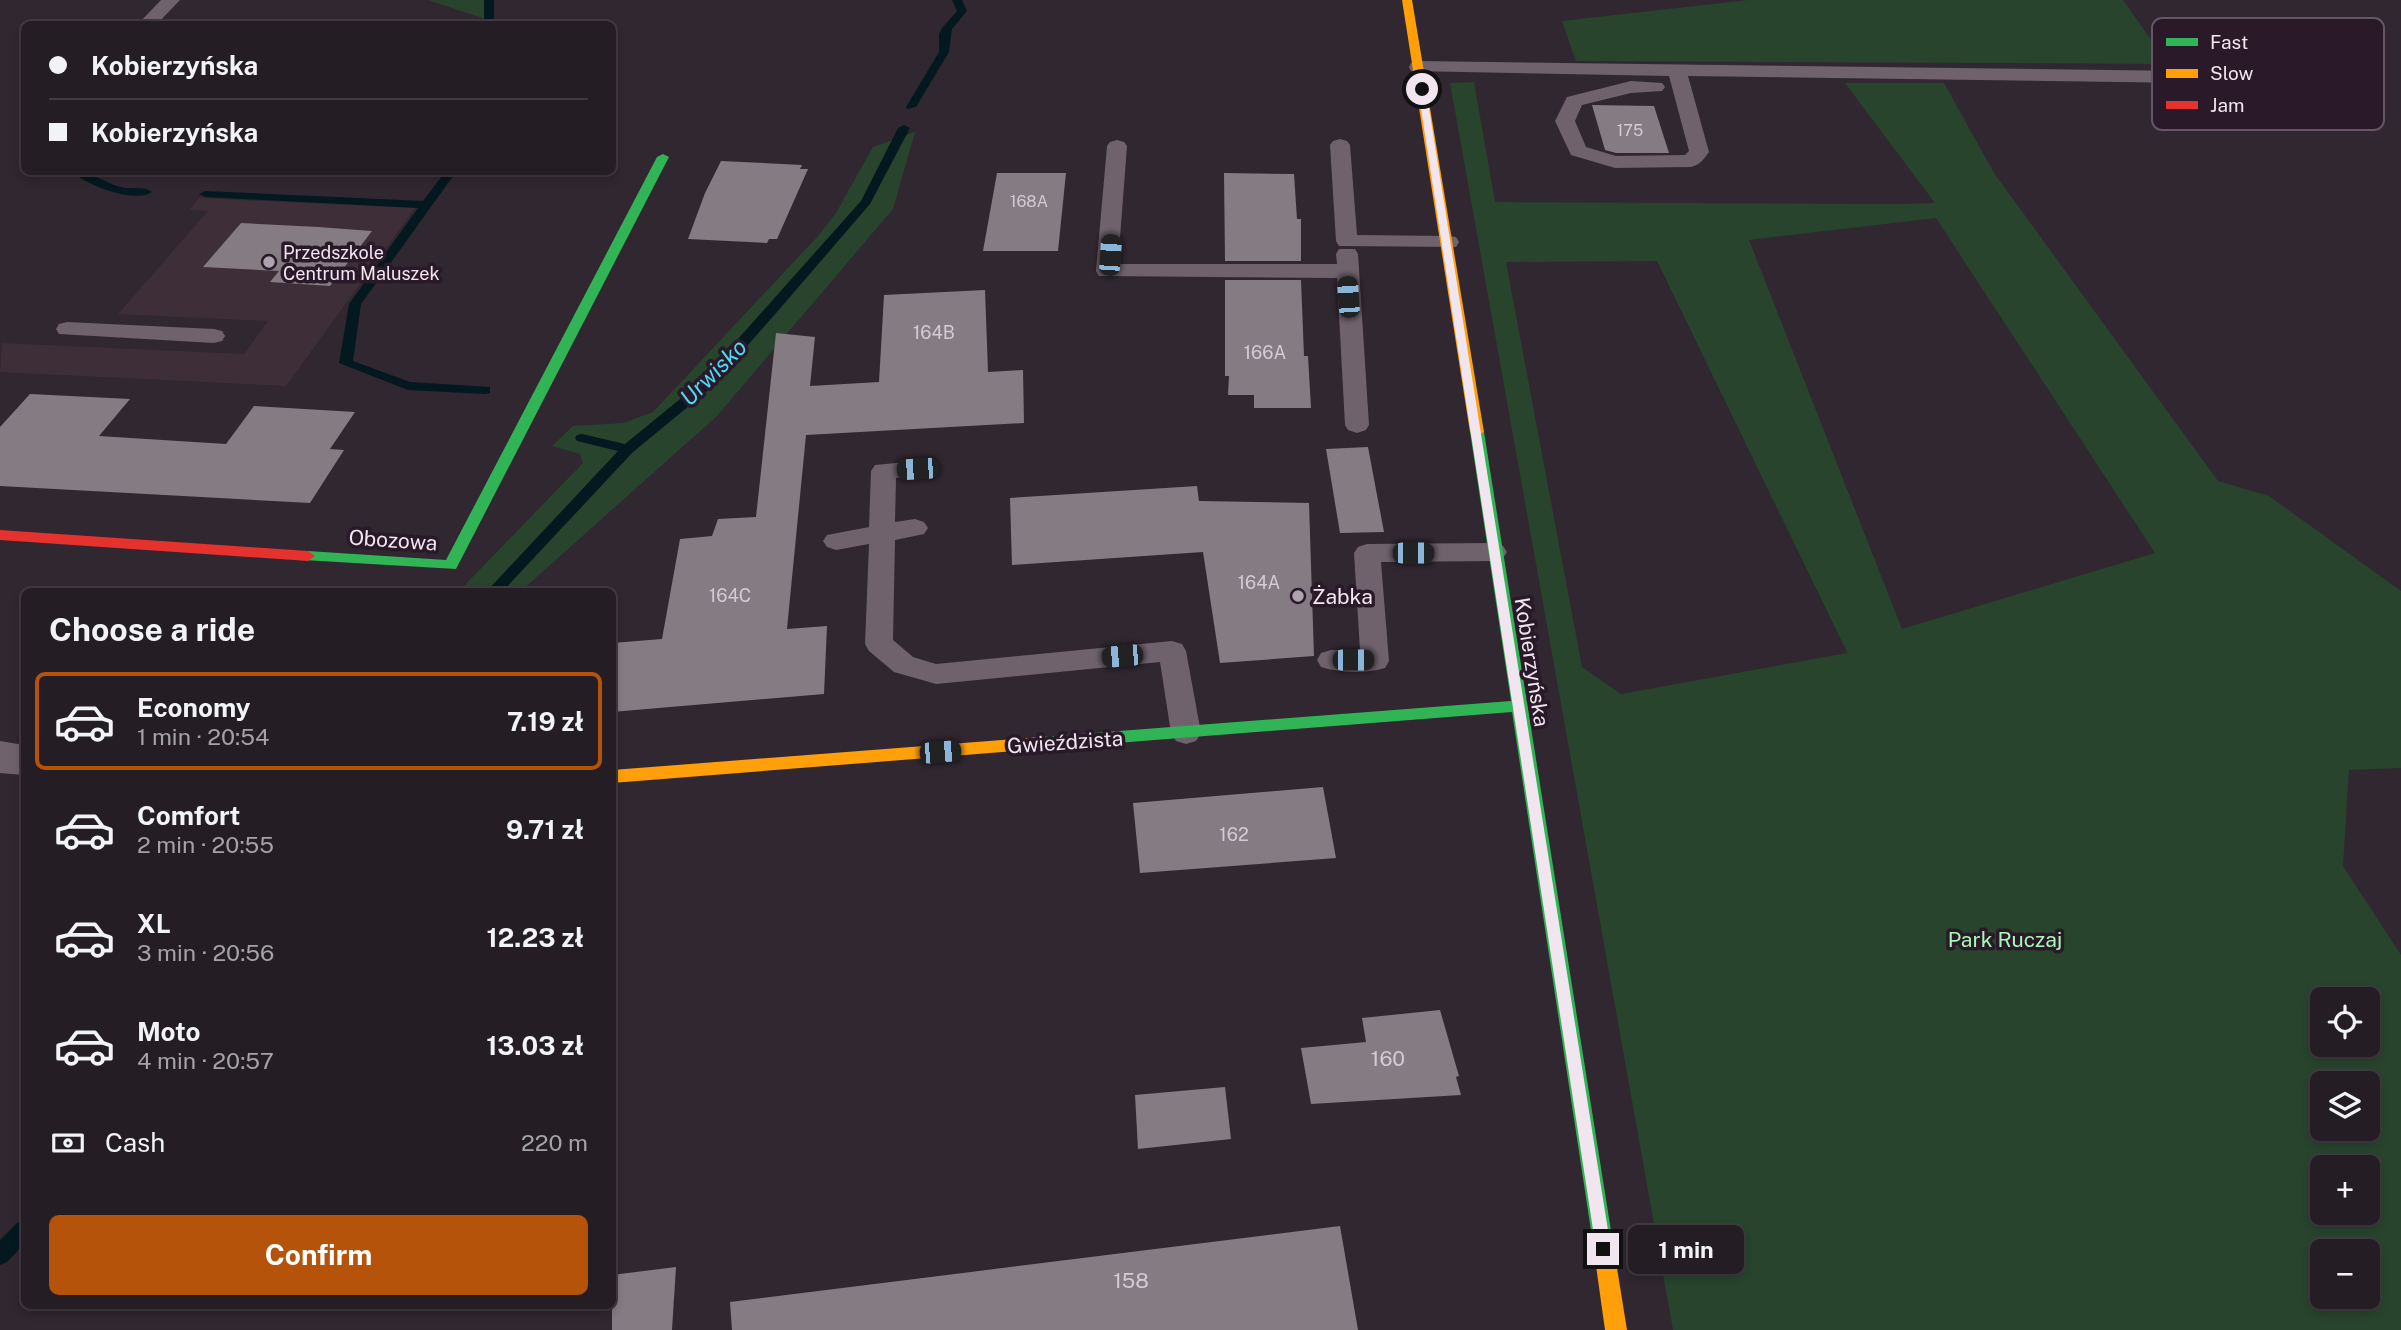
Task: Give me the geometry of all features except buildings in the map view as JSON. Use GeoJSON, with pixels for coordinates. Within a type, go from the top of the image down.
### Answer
{"type":"FeatureCollection","features":[{"type":"Feature","properties":{"kind":"street","name":"Kobierzyńska"},"geometry":{"type":"LineString","coordinates":[[1411,1],[1418,67],[1448,242],[1616,1330]]}},
{"type":"Feature","properties":{"kind":"street","name":"Obozowa"},"geometry":{"type":"LineString","coordinates":[[0,535],[452,565],[663,157]]}},
{"type":"Feature","properties":{"kind":"street","name":"Gwieździsta"},"geometry":{"type":"LineString","coordinates":[[616,777],[1518,706]]}},
{"type":"Feature","properties":{"kind":"street"},"geometry":{"type":"LineString","coordinates":[[0,757],[21,760]]}},
{"type":"Feature","properties":{"kind":"lane"},"geometry":{"type":"LineString","coordinates":[[150,21],[171,0]]}},
{"type":"Feature","properties":{"kind":"lane"},"geometry":{"type":"LineString","coordinates":[[1418,67],[1679,79],[2152,78]]}},
{"type":"Feature","properties":{"kind":"lane"},"geometry":{"type":"LineString","coordinates":[[1679,79],[1699,152],[1691,161],[1615,162],[1578,151],[1565,121],[1574,101],[1679,79]]}},
{"type":"Feature","properties":{"kind":"lane"},"geometry":{"type":"LineString","coordinates":[[1340,145],[1357,425]]}},
{"type":"Feature","properties":{"kind":"lane"},"geometry":{"type":"LineString","coordinates":[[1117,146],[1107,271],[1347,271]]}},
{"type":"Feature","properties":{"kind":"lane"},"geometry":{"type":"LineString","coordinates":[[1347,241],[1448,242]]}},
{"type":"Feature","properties":{"kind":"lane"},"geometry":{"type":"LineString","coordinates":[[67,329],[214,336]]}},
{"type":"Feature","properties":{"kind":"lane"},"geometry":{"type":"LineString","coordinates":[[917,469],[884,471],[879,644],[904,665],[936,674],[1172,651],[1186,733]]}},
{"type":"Feature","properties":{"kind":"lane"},"geometry":{"type":"LineString","coordinates":[[836,541],[915,528]]}},
{"type":"Feature","properties":{"kind":"lane"},"geometry":{"type":"LineString","coordinates":[[1331,660],[1375,661],[1367,553],[1494,552]]}},
{"type":"Feature","properties":{"kind":"shaded area","name":"Przedszkole Centrum Maluszek"},"geometry":{"type":"Polygon","coordinates":[[[199,198],[415,208],[286,386],[0,372],[2,343],[244,354],[268,321],[118,314],[208,211],[189,210],[199,198]]]}},
{"type":"Feature","properties":{"kind":"green space"},"geometry":{"type":"Polygon","coordinates":[[[428,0],[490,0],[490,21],[428,0]]]}},
{"type":"Feature","properties":{"kind":"green space"},"geometry":{"type":"Polygon","coordinates":[[[1748,0],[2123,0],[2152,41],[2152,64],[1576,61],[1562,21],[1748,0]]]}},
{"type":"Feature","properties":{"kind":"green space","name":"Park Ruczaj"},"geometry":{"type":"Polygon","coordinates":[[[1474,82],[1495,202],[1895,204],[1935,203],[1845,83],[1944,83],[1994,173],[2218,481],[2269,496],[2401,591],[2401,768],[2349,770],[2343,866],[2401,955],[2401,1330],[1673,1330],[1450,83],[1474,82]],[[1936,218],[1749,240],[1902,629],[2155,553],[1936,218]],[[1657,261],[1506,262],[1582,667],[1621,694],[1847,653],[1657,261]]]}},
{"type":"Feature","properties":{"kind":"green space"},"geometry":{"type":"Polygon","coordinates":[[[915,132],[893,209],[717,416],[524,588],[462,588],[583,463],[580,454],[552,446],[573,426],[623,423],[653,412],[818,236],[836,213],[873,147],[915,132]]]}},
{"type":"Feature","properties":{"kind":"waterway"},"geometry":{"type":"LineString","coordinates":[[489,0],[489,21]]}},
{"type":"Feature","properties":{"kind":"waterway","name":"Urwisko"},"geometry":{"type":"LineString","coordinates":[[911,107],[944,52],[944,34],[947,28],[962,11],[957,0]]}},
{"type":"Feature","properties":{"kind":"waterway","name":"Urwisko"},"geometry":{"type":"LineString","coordinates":[[628,449],[701,389],[866,202],[904,128]]}},
{"type":"Feature","properties":{"kind":"waterway"},"geometry":{"type":"LineString","coordinates":[[84,175],[119,191],[146,192]]}},
{"type":"Feature","properties":{"kind":"waterway"},"geometry":{"type":"LineString","coordinates":[[448,175],[355,304],[346,363],[408,386],[485,390]]}},
{"type":"Feature","properties":{"kind":"waterway"},"geometry":{"type":"LineString","coordinates":[[205,194],[425,205]]}},
{"type":"Feature","properties":{"kind":"waterway"},"geometry":{"type":"LineString","coordinates":[[582,438],[628,449]]}},
{"type":"Feature","properties":{"kind":"waterway","name":"Urwisko"},"geometry":{"type":"LineString","coordinates":[[497,588],[628,449]]}},
{"type":"Feature","properties":{"kind":"waterway","name":"Urwisko"},"geometry":{"type":"LineString","coordinates":[[0,1255],[21,1233]]}},
{"type":"Feature","properties":{"kind":"traffic: fast"},"geometry":{"type":"LineString","coordinates":[[308,556],[451,565],[663,157]]}},
{"type":"Feature","properties":{"kind":"traffic: fast"},"geometry":{"type":"LineString","coordinates":[[1477,432],[1602,1237]]}},
{"type":"Feature","properties":{"kind":"traffic: fast"},"geometry":{"type":"LineString","coordinates":[[1041,743],[1518,706]]}},
{"type":"Feature","properties":{"kind":"traffic: slow"},"geometry":{"type":"LineString","coordinates":[[1407,0],[1477,432]]}},
{"type":"Feature","properties":{"kind":"traffic: slow"},"geometry":{"type":"LineString","coordinates":[[616,777],[1041,743]]}},
{"type":"Feature","properties":{"kind":"traffic: slow"},"geometry":{"type":"LineString","coordinates":[[1602,1237],[1616,1330]]}},
{"type":"Feature","properties":{"kind":"traffic: jam"},"geometry":{"type":"LineString","coordinates":[[0,535],[308,556]]}},
{"type":"Feature","properties":{"kind":"place","name":"Przedszkole Centrum Maluszek"},"geometry":{"type":"Point","coordinates":[269,262]}},
{"type":"Feature","properties":{"kind":"place","name":"Żabka"},"geometry":{"type":"Point","coordinates":[1298,596]}},
{"type":"Feature","properties":{"kind":"route"},"geometry":{"type":"LineString","coordinates":[[1422,89],[1448,242],[1603,1249]]}}]}
